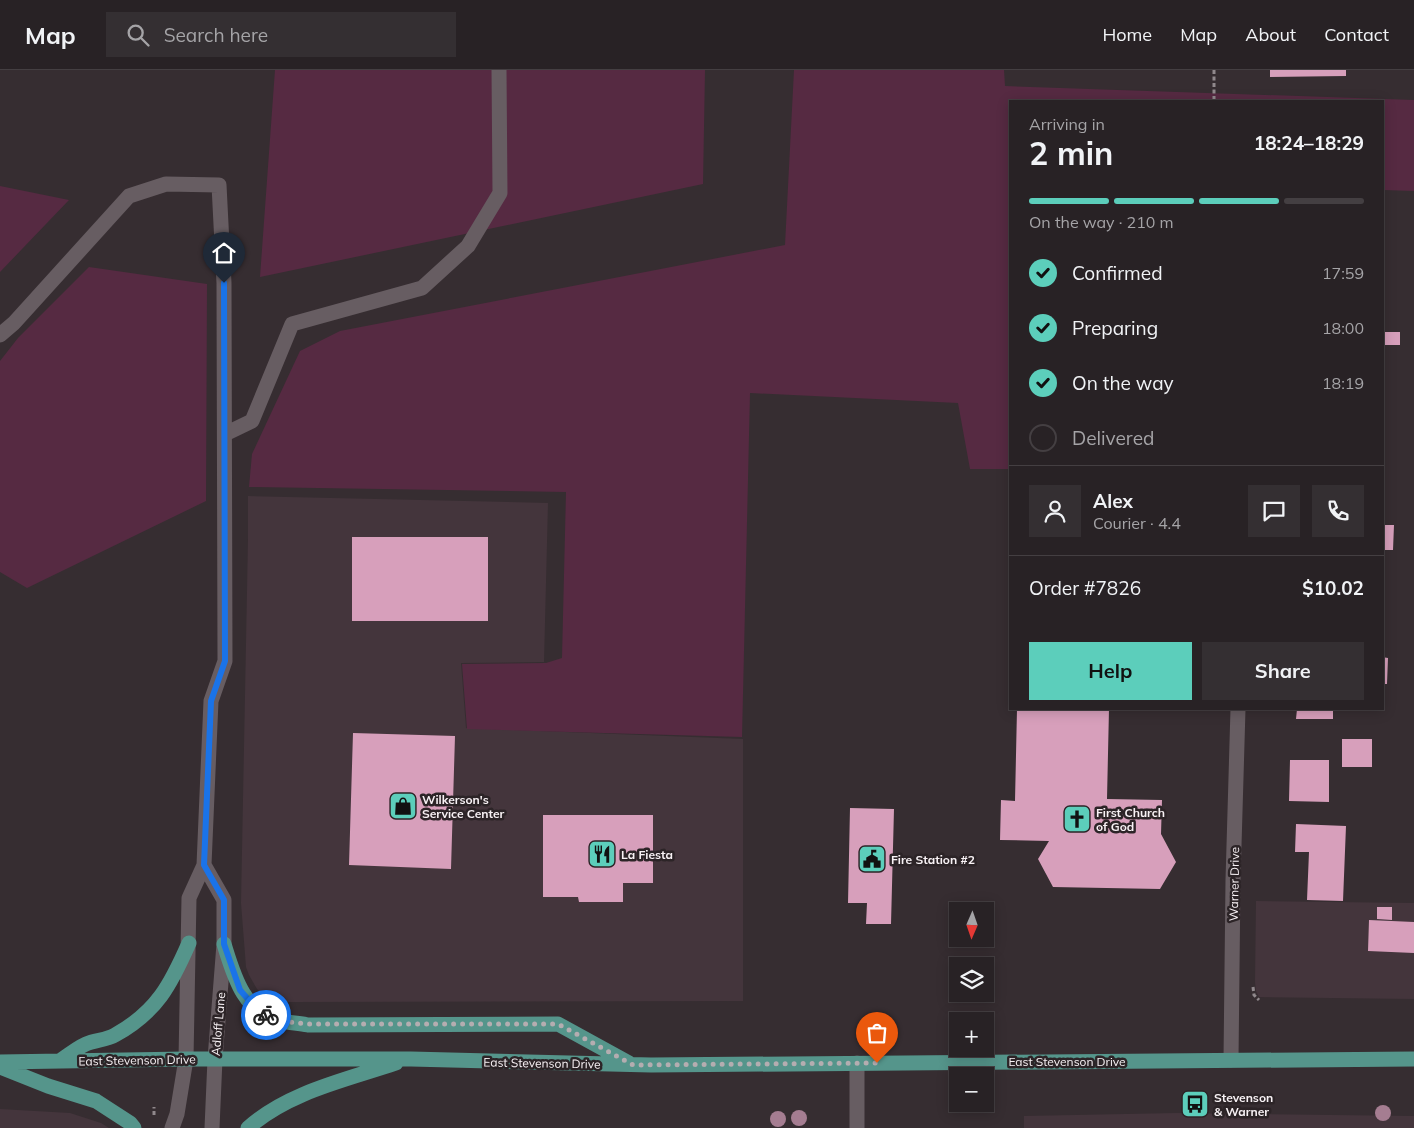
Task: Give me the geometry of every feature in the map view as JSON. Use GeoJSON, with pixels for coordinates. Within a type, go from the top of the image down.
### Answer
{"type":"FeatureCollection","features":[{"type":"Feature","properties":{"kind":"main road"},"geometry":{"type":"LineString","coordinates":[[60,1061],[86,1044],[114,1036],[137,1021],[163,994],[174,977],[189,943]]}},
{"type":"Feature","properties":{"kind":"main road"},"geometry":{"type":"LineString","coordinates":[[224,944],[240,990],[260,1012],[280,1021],[308,1024],[558,1024],[633,1065]]}},
{"type":"Feature","properties":{"kind":"main road","name":"East Stevenson Drive"},"geometry":{"type":"LineString","coordinates":[[0,1062],[186,1059],[410,1059],[633,1065],[1414,1059]]}},
{"type":"Feature","properties":{"kind":"main road"},"geometry":{"type":"LineString","coordinates":[[248,1128],[265,1114],[308,1092],[410,1059]]}},
{"type":"Feature","properties":{"kind":"main road"},"geometry":{"type":"LineString","coordinates":[[0,1067],[48,1086],[96,1101],[130,1123],[134,1128]]}},
{"type":"Feature","properties":{"kind":"street"},"geometry":{"type":"LineString","coordinates":[[225,434],[252,421],[292,324],[422,288],[468,246],[500,193],[499,70]]}},
{"type":"Feature","properties":{"kind":"street"},"geometry":{"type":"LineString","coordinates":[[0,335],[14,323],[129,196],[166,184],[220,185],[224,283],[225,661],[211,701],[204,865],[189,898],[186,1059],[177,1114],[172,1128]]}},
{"type":"Feature","properties":{"kind":"street","name":"Warner Drive"},"geometry":{"type":"LineString","coordinates":[[1231,1060],[1233,880],[1238,710]]}},
{"type":"Feature","properties":{"kind":"street","name":"Adloff Lane"},"geometry":{"type":"LineString","coordinates":[[204,865],[224,900],[224,944],[212,1128]]}},
{"type":"Feature","properties":{"kind":"street"},"geometry":{"type":"LineString","coordinates":[[856,1128],[857,1063]]}},
{"type":"Feature","properties":{"kind":"path"},"geometry":{"type":"LineString","coordinates":[[1214,70],[1214,100]]}},
{"type":"Feature","properties":{"kind":"path"},"geometry":{"type":"LineString","coordinates":[[154,1106],[154,1115]]}},
{"type":"Feature","properties":{"kind":"shaded area"},"geometry":{"type":"Polygon","coordinates":[[[275,70],[705,70],[703,184],[260,277],[275,70]]]}},
{"type":"Feature","properties":{"kind":"shaded area"},"geometry":{"type":"Polygon","coordinates":[[[794,70],[1004,70],[1005,86],[1414,100],[1414,191],[1384,190],[1384,100],[1009,100],[1009,469],[970,469],[958,403],[750,393],[742,737],[467,729],[462,664],[546,663],[562,658],[566,492],[249,487],[252,454],[300,351],[340,331],[785,245],[794,70]]]}},
{"type":"Feature","properties":{"kind":"shaded area"},"geometry":{"type":"Polygon","coordinates":[[[0,186],[69,200],[0,272],[0,186]]]}},
{"type":"Feature","properties":{"kind":"shaded area"},"geometry":{"type":"Polygon","coordinates":[[[89,267],[207,284],[206,501],[27,588],[0,572],[0,361],[18,338],[89,267]]]}},
{"type":"Feature","properties":{"kind":"shaded area"},"geometry":{"type":"Polygon","coordinates":[[[248,496],[548,503],[544,662],[461,663],[466,728],[743,739],[743,1001],[287,1002],[265,990],[261,993],[257,989],[246,967],[241,903],[248,496]]]}},
{"type":"Feature","properties":{"kind":"shaded area"},"geometry":{"type":"Polygon","coordinates":[[[1256,901],[1414,903],[1414,999],[1259,997],[1255,982],[1256,901]]]}},
{"type":"Feature","properties":{"kind":"shaded area"},"geometry":{"type":"Polygon","coordinates":[[[0,1109],[70,1113],[101,1123],[109,1128],[0,1128],[0,1109]]]}},
{"type":"Feature","properties":{"kind":"shaded area"},"geometry":{"type":"Polygon","coordinates":[[[1177,1113],[1414,1116],[1414,1128],[1024,1128],[1024,1116],[1177,1113]]]}},
{"type":"Feature","properties":{"kind":"building"},"geometry":{"type":"Polygon","coordinates":[[[1270,70],[1346,70],[1346,76],[1270,77],[1270,70]]]}},
{"type":"Feature","properties":{"kind":"building"},"geometry":{"type":"Polygon","coordinates":[[[1384,332],[1400,332],[1400,345],[1384,345],[1384,332]]]}},
{"type":"Feature","properties":{"kind":"building"},"geometry":{"type":"Polygon","coordinates":[[[1384,525],[1394,525],[1393,550],[1384,550],[1384,525]]]}},
{"type":"Feature","properties":{"kind":"building"},"geometry":{"type":"Polygon","coordinates":[[[352,537],[488,537],[488,621],[352,621],[352,537]]]}},
{"type":"Feature","properties":{"kind":"building"},"geometry":{"type":"Polygon","coordinates":[[[1384,657],[1388,658],[1387,684],[1384,684],[1384,657]]]}},
{"type":"Feature","properties":{"kind":"building"},"geometry":{"type":"Polygon","coordinates":[[[1017,710],[1109,710],[1107,799],[1162,800],[1161,834],[1176,862],[1160,889],[1053,887],[1038,859],[1049,841],[1000,840],[1001,800],[1015,801],[1017,710]]]}},
{"type":"Feature","properties":{"kind":"building"},"geometry":{"type":"Polygon","coordinates":[[[1297,710],[1333,710],[1333,719],[1296,719],[1297,710]]]}},
{"type":"Feature","properties":{"kind":"building"},"geometry":{"type":"Polygon","coordinates":[[[353,733],[455,736],[451,869],[349,865],[353,733]]]}},
{"type":"Feature","properties":{"kind":"building"},"geometry":{"type":"Polygon","coordinates":[[[1342,739],[1372,739],[1372,767],[1342,767],[1342,739]]]}},
{"type":"Feature","properties":{"kind":"building"},"geometry":{"type":"Polygon","coordinates":[[[1290,760],[1329,760],[1329,802],[1289,801],[1290,760]]]}},
{"type":"Feature","properties":{"kind":"building"},"geometry":{"type":"Polygon","coordinates":[[[850,808],[894,809],[891,924],[866,924],[867,903],[848,903],[850,808]]]}},
{"type":"Feature","properties":{"kind":"building"},"geometry":{"type":"Polygon","coordinates":[[[543,815],[653,815],[653,883],[623,883],[623,902],[579,902],[578,897],[543,897],[543,815]]]}},
{"type":"Feature","properties":{"kind":"building"},"geometry":{"type":"Polygon","coordinates":[[[1296,824],[1346,826],[1343,901],[1307,900],[1309,852],[1295,852],[1296,824]]]}},
{"type":"Feature","properties":{"kind":"building"},"geometry":{"type":"Polygon","coordinates":[[[1377,907],[1392,907],[1392,920],[1377,919],[1377,907]]]}},
{"type":"Feature","properties":{"kind":"building"},"geometry":{"type":"Polygon","coordinates":[[[1369,920],[1414,922],[1414,953],[1368,951],[1369,920]]]}},
{"type":"Feature","properties":{"kind":"way so far"},"geometry":{"type":"LineString","coordinates":[[266,1015],[280,1021],[308,1024],[558,1024],[633,1065],[877,1063]]}},
{"type":"Feature","properties":{"kind":"place","name":"Wilkerson's Service Center"},"geometry":{"type":"Point","coordinates":[403,806]}},
{"type":"Feature","properties":{"kind":"place","name":"First Church of God"},"geometry":{"type":"Point","coordinates":[1077,819]}},
{"type":"Feature","properties":{"kind":"place","name":"La Fiesta"},"geometry":{"type":"Point","coordinates":[602,854]}},
{"type":"Feature","properties":{"kind":"place","name":"Fire Station #2"},"geometry":{"type":"Point","coordinates":[872,859]}},
{"type":"Feature","properties":{"kind":"place","name":"Stevenson & Warner"},"geometry":{"type":"Point","coordinates":[1195,1104]}},
{"type":"Feature","properties":{"kind":"route"},"geometry":{"type":"LineString","coordinates":[[224,283],[225,661],[211,701],[204,865],[224,900],[224,944],[240,990],[260,1012],[266,1015]]}}]}
